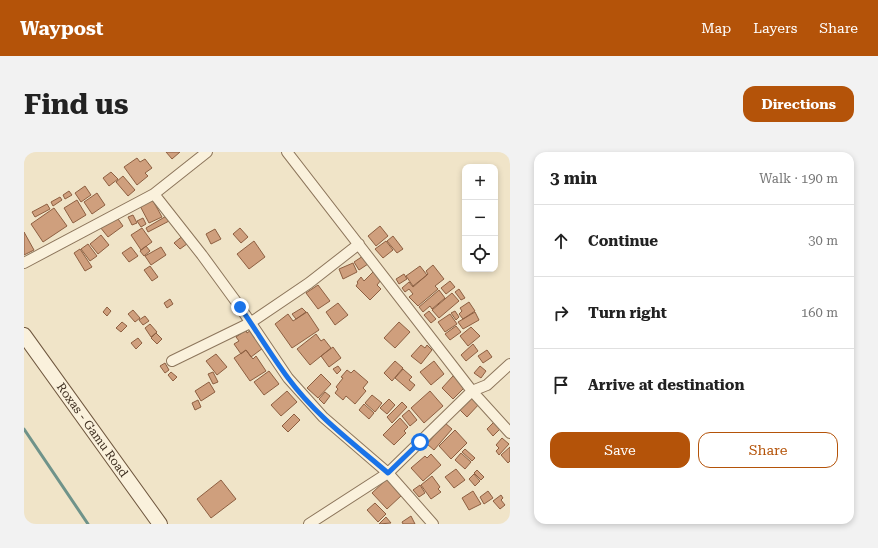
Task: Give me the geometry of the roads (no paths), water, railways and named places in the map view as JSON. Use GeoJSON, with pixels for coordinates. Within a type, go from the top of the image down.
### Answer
{"type":"FeatureCollection","features":[{"type":"Feature","properties":{"kind":"main road","name":"Roxas - Gamu Road"},"geometry":{"type":"LineString","coordinates":[[24,335],[160,524]]}},
{"type":"Feature","properties":{"kind":"street"},"geometry":{"type":"LineString","coordinates":[[24,263],[154,194],[207,152]]}},
{"type":"Feature","properties":{"kind":"street"},"geometry":{"type":"LineString","coordinates":[[287,152],[472,391],[510,433]]}},
{"type":"Feature","properties":{"kind":"street"},"geometry":{"type":"LineString","coordinates":[[154,194],[202,255],[288,378],[302,395],[323,417],[388,473],[432,524]]}},
{"type":"Feature","properties":{"kind":"street"},"geometry":{"type":"LineString","coordinates":[[172,361],[250,323],[309,283],[359,244]]}},
{"type":"Feature","properties":{"kind":"street"},"geometry":{"type":"LineString","coordinates":[[309,524],[388,473],[472,391],[487,385],[510,364]]}},
{"type":"Feature","properties":{"kind":"waterway"},"geometry":{"type":"LineString","coordinates":[[24,429],[88,524]]}}]}
